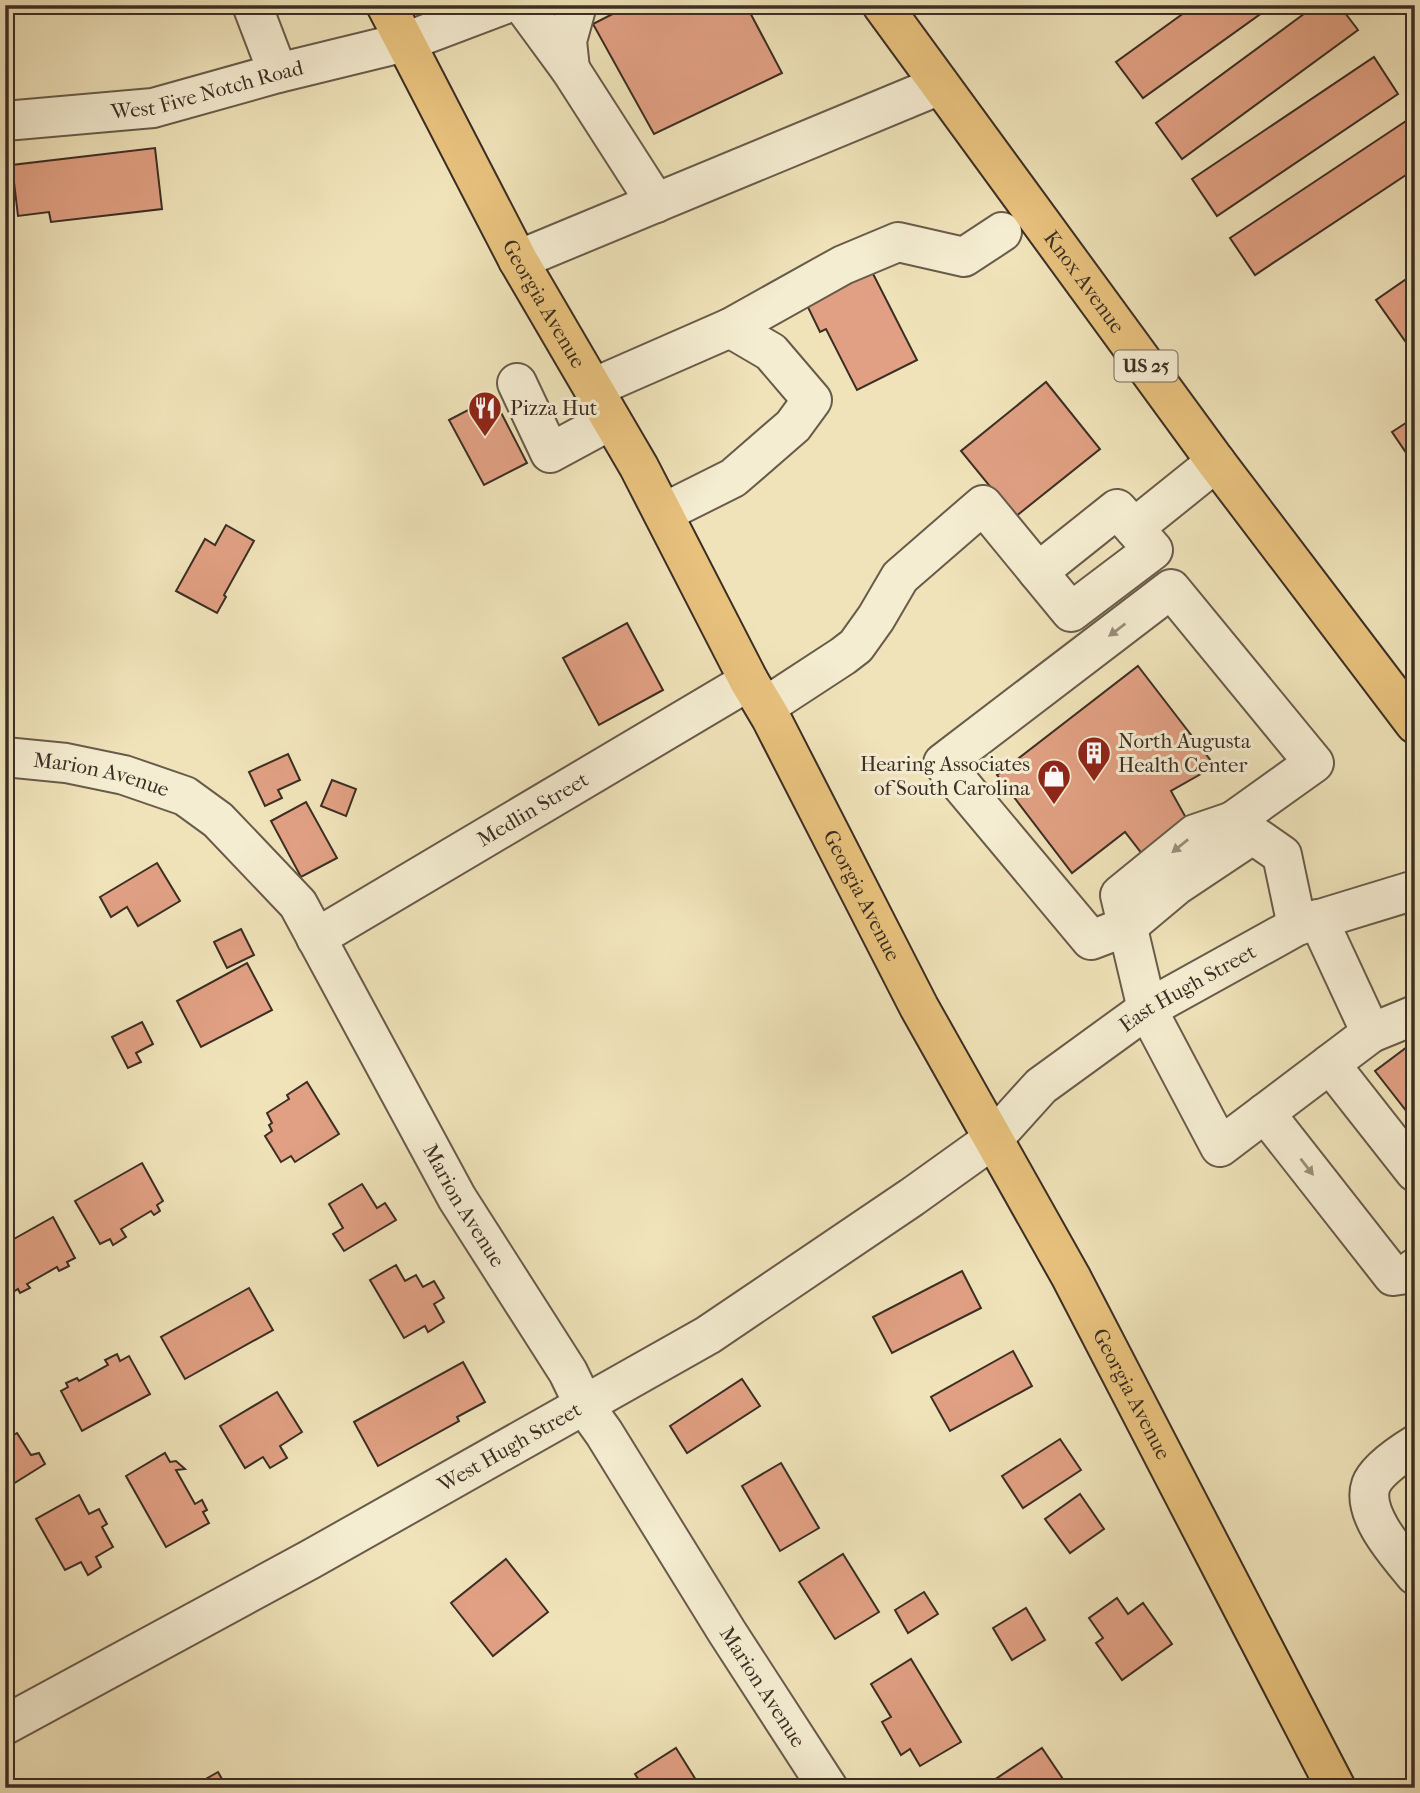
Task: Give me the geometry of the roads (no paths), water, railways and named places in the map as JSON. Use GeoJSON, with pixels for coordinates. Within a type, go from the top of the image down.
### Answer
{"type":"FeatureCollection","features":[{"type":"Feature","properties":{"kind":"main road","name":"Georgia Avenue"},"geometry":{"type":"LineString","coordinates":[[386,5],[518,260],[663,513],[919,1007],[1071,1278],[1336,1788]]}},
{"type":"Feature","properties":{"kind":"main road","name":"Knox Avenue"},"geometry":{"type":"LineString","coordinates":[[882,5],[1216,462],[1415,724]]}},
{"type":"Feature","properties":{"kind":"street"},"geometry":{"type":"LineString","coordinates":[[252,5],[278,73]]}},
{"type":"Feature","properties":{"kind":"street","name":"West Five Notch Road"},"geometry":{"type":"LineString","coordinates":[[5,121],[153,108],[278,73],[405,42],[503,5]]}},
{"type":"Feature","properties":{"kind":"street"},"geometry":{"type":"LineString","coordinates":[[523,5],[571,39],[656,203]]}},
{"type":"Feature","properties":{"kind":"street"},"geometry":{"type":"LineString","coordinates":[[518,260],[940,85]]}},
{"type":"Feature","properties":{"kind":"street"},"geometry":{"type":"LineString","coordinates":[[517,383],[550,453],[602,404],[843,265],[898,242],[964,257],[1002,232]]}},
{"type":"Feature","properties":{"kind":"street"},"geometry":{"type":"LineString","coordinates":[[663,513],[733,478],[793,426],[812,400],[771,352],[730,328]]}},
{"type":"Feature","properties":{"kind":"street"},"geometry":{"type":"LineString","coordinates":[[1134,528],[1216,462]]}},
{"type":"Feature","properties":{"kind":"street","name":"Medlin Street"},"geometry":{"type":"LineString","coordinates":[[316,937],[757,694],[844,656],[856,646],[876,618],[900,577],[983,505],[1038,572]]}},
{"type":"Feature","properties":{"kind":"street"},"geometry":{"type":"LineString","coordinates":[[1117,509],[1134,528],[1153,550],[1071,612],[1038,572],[1117,509]]}},
{"type":"Feature","properties":{"kind":"street"},"geometry":{"type":"LineString","coordinates":[[1171,589],[1314,763],[1242,828],[1128,926],[1091,940],[943,763],[1171,589]]}},
{"type":"Feature","properties":{"kind":"street","name":"Marion Avenue"},"geometry":{"type":"LineString","coordinates":[[5,757],[66,763],[124,775],[186,796],[218,820],[298,904],[457,1198],[562,1360],[584,1405],[828,1788]]}},
{"type":"Feature","properties":{"kind":"street"},"geometry":{"type":"LineString","coordinates":[[1242,828],[1282,855],[1307,922],[1371,1033]]}},
{"type":"Feature","properties":{"kind":"street","name":"East Hugh Street"},"geometry":{"type":"LineString","coordinates":[[993,1139],[1041,1086],[1147,1009],[1307,922],[1415,890]]}},
{"type":"Feature","properties":{"kind":"street"},"geometry":{"type":"LineString","coordinates":[[1128,926],[1147,1009],[1220,1147],[1265,1113],[1337,1073],[1371,1033],[1415,1015]]}},
{"type":"Feature","properties":{"kind":"street"},"geometry":{"type":"LineString","coordinates":[[1337,1073],[1375,1095],[1415,1146]]}},
{"type":"Feature","properties":{"kind":"street"},"geometry":{"type":"LineString","coordinates":[[1337,1073],[1415,1172]]}},
{"type":"Feature","properties":{"kind":"street"},"geometry":{"type":"LineString","coordinates":[[1265,1113],[1393,1276],[1407,1274],[1415,1268]]}},
{"type":"Feature","properties":{"kind":"street","name":"West Hugh Street"},"geometry":{"type":"LineString","coordinates":[[5,1725],[311,1559],[708,1335],[993,1139]]}},
{"type":"Feature","properties":{"kind":"street"},"geometry":{"type":"LineString","coordinates":[[1415,1445],[1391,1461],[1371,1484],[1370,1510],[1390,1543],[1415,1575]]}},
{"type":"Feature","properties":{"kind":"place","name":"Pizza Hut"},"geometry":{"type":"Point","coordinates":[485,438]}},
{"type":"Feature","properties":{"kind":"place","name":"North Augusta Health Center"},"geometry":{"type":"Point","coordinates":[1094,783]}},
{"type":"Feature","properties":{"kind":"place","name":"Hearing Associates of South Carolina"},"geometry":{"type":"Point","coordinates":[1054,806]}}]}
